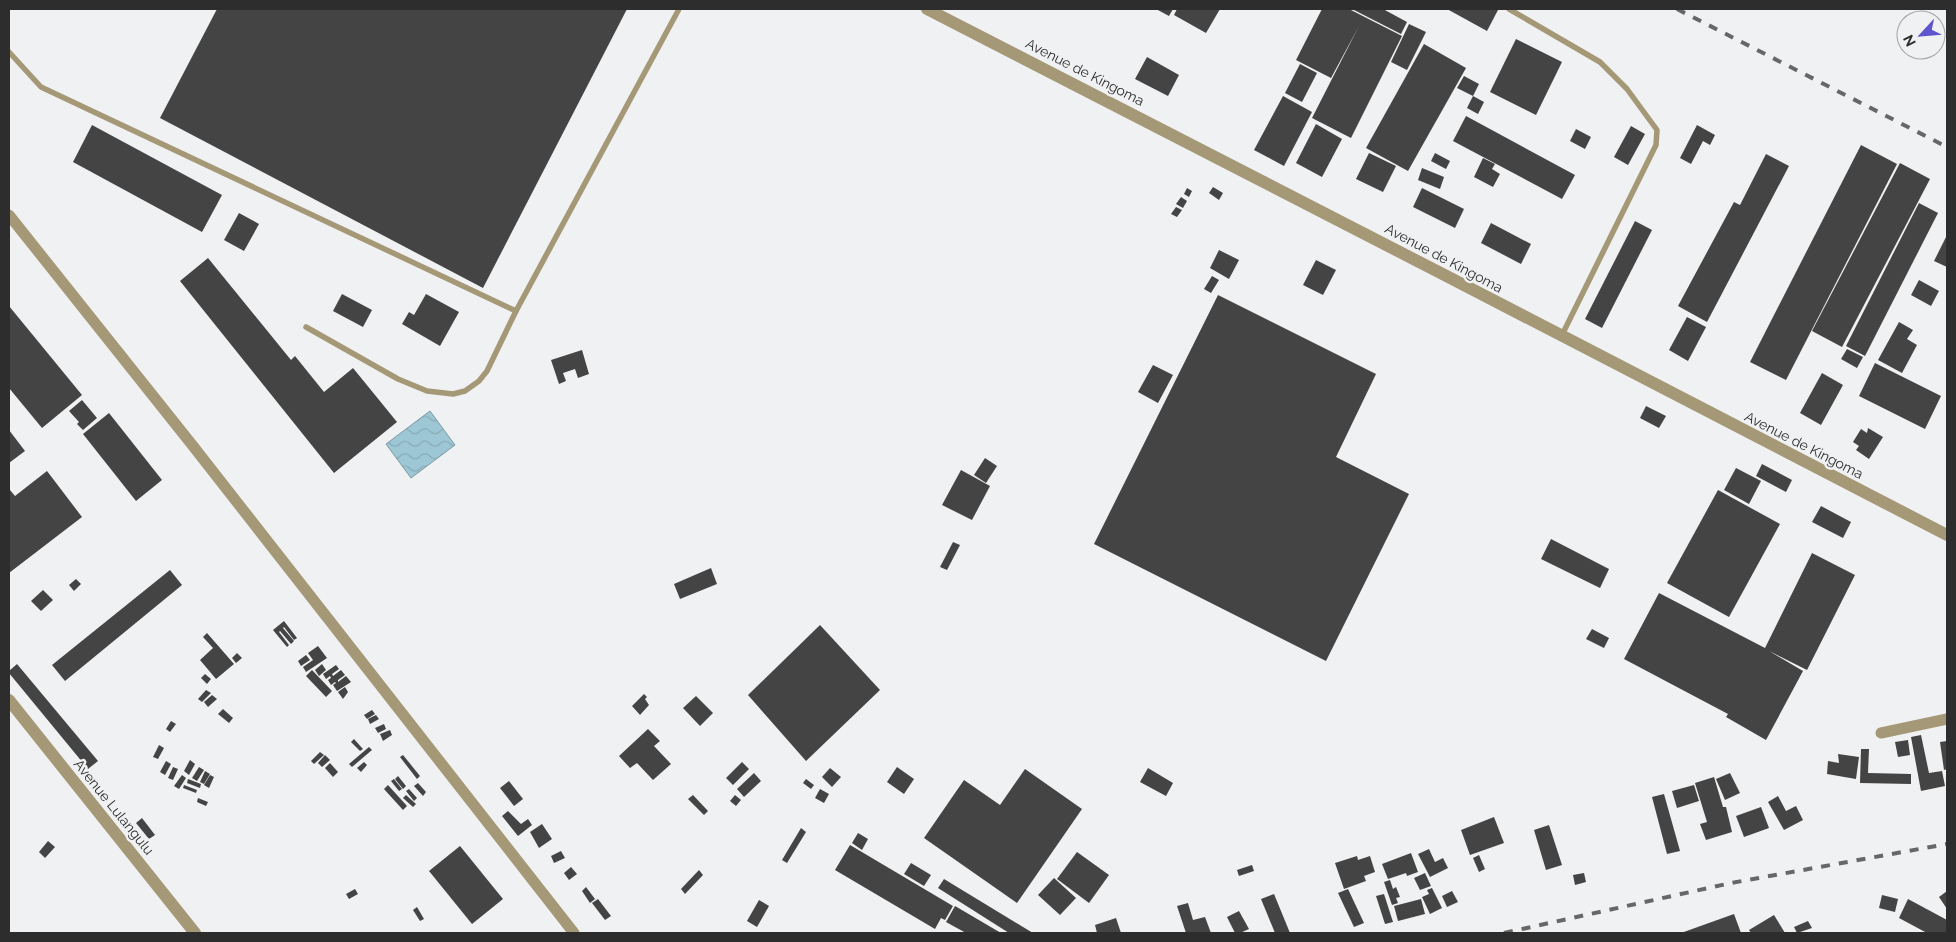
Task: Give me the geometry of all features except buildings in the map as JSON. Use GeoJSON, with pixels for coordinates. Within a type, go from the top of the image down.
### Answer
{"type":"FeatureCollection","features":[{"type":"Feature","properties":{"kind":"street","name":"Avenue de Kingoma"},"geometry":{"type":"LineString","coordinates":[[927,9],[1199,147],[1561,337],[1947,535]]}},
{"type":"Feature","properties":{"kind":"street"},"geometry":{"type":"LineString","coordinates":[[9,214],[574,933]]}},
{"type":"Feature","properties":{"kind":"street","name":"Avenue Lulangulu"},"geometry":{"type":"LineString","coordinates":[[9,700],[196,933]]}},
{"type":"Feature","properties":{"kind":"street"},"geometry":{"type":"LineString","coordinates":[[1881,733],[1947,719]]}},
{"type":"Feature","properties":{"kind":"lane"},"geometry":{"type":"LineString","coordinates":[[306,327],[398,379],[427,391],[454,394],[465,391],[472,386],[487,371],[516,311],[679,9]]}},
{"type":"Feature","properties":{"kind":"lane"},"geometry":{"type":"LineString","coordinates":[[1509,9],[1600,62],[1627,89],[1658,130],[1656,145],[1561,337]]}},
{"type":"Feature","properties":{"kind":"lane"},"geometry":{"type":"LineString","coordinates":[[9,52],[41,87],[516,311]]}},
{"type":"Feature","properties":{"kind":"water"},"geometry":{"type":"Polygon","coordinates":[[[430,411],[455,445],[411,478],[386,444],[430,411]]]}},
{"type":"Feature","properties":{"kind":"railway"},"geometry":{"type":"LineString","coordinates":[[1677,9],[1947,147]]}},
{"type":"Feature","properties":{"kind":"railway"},"geometry":{"type":"LineString","coordinates":[[1504,933],[1731,883],[1947,844]]}}]}
